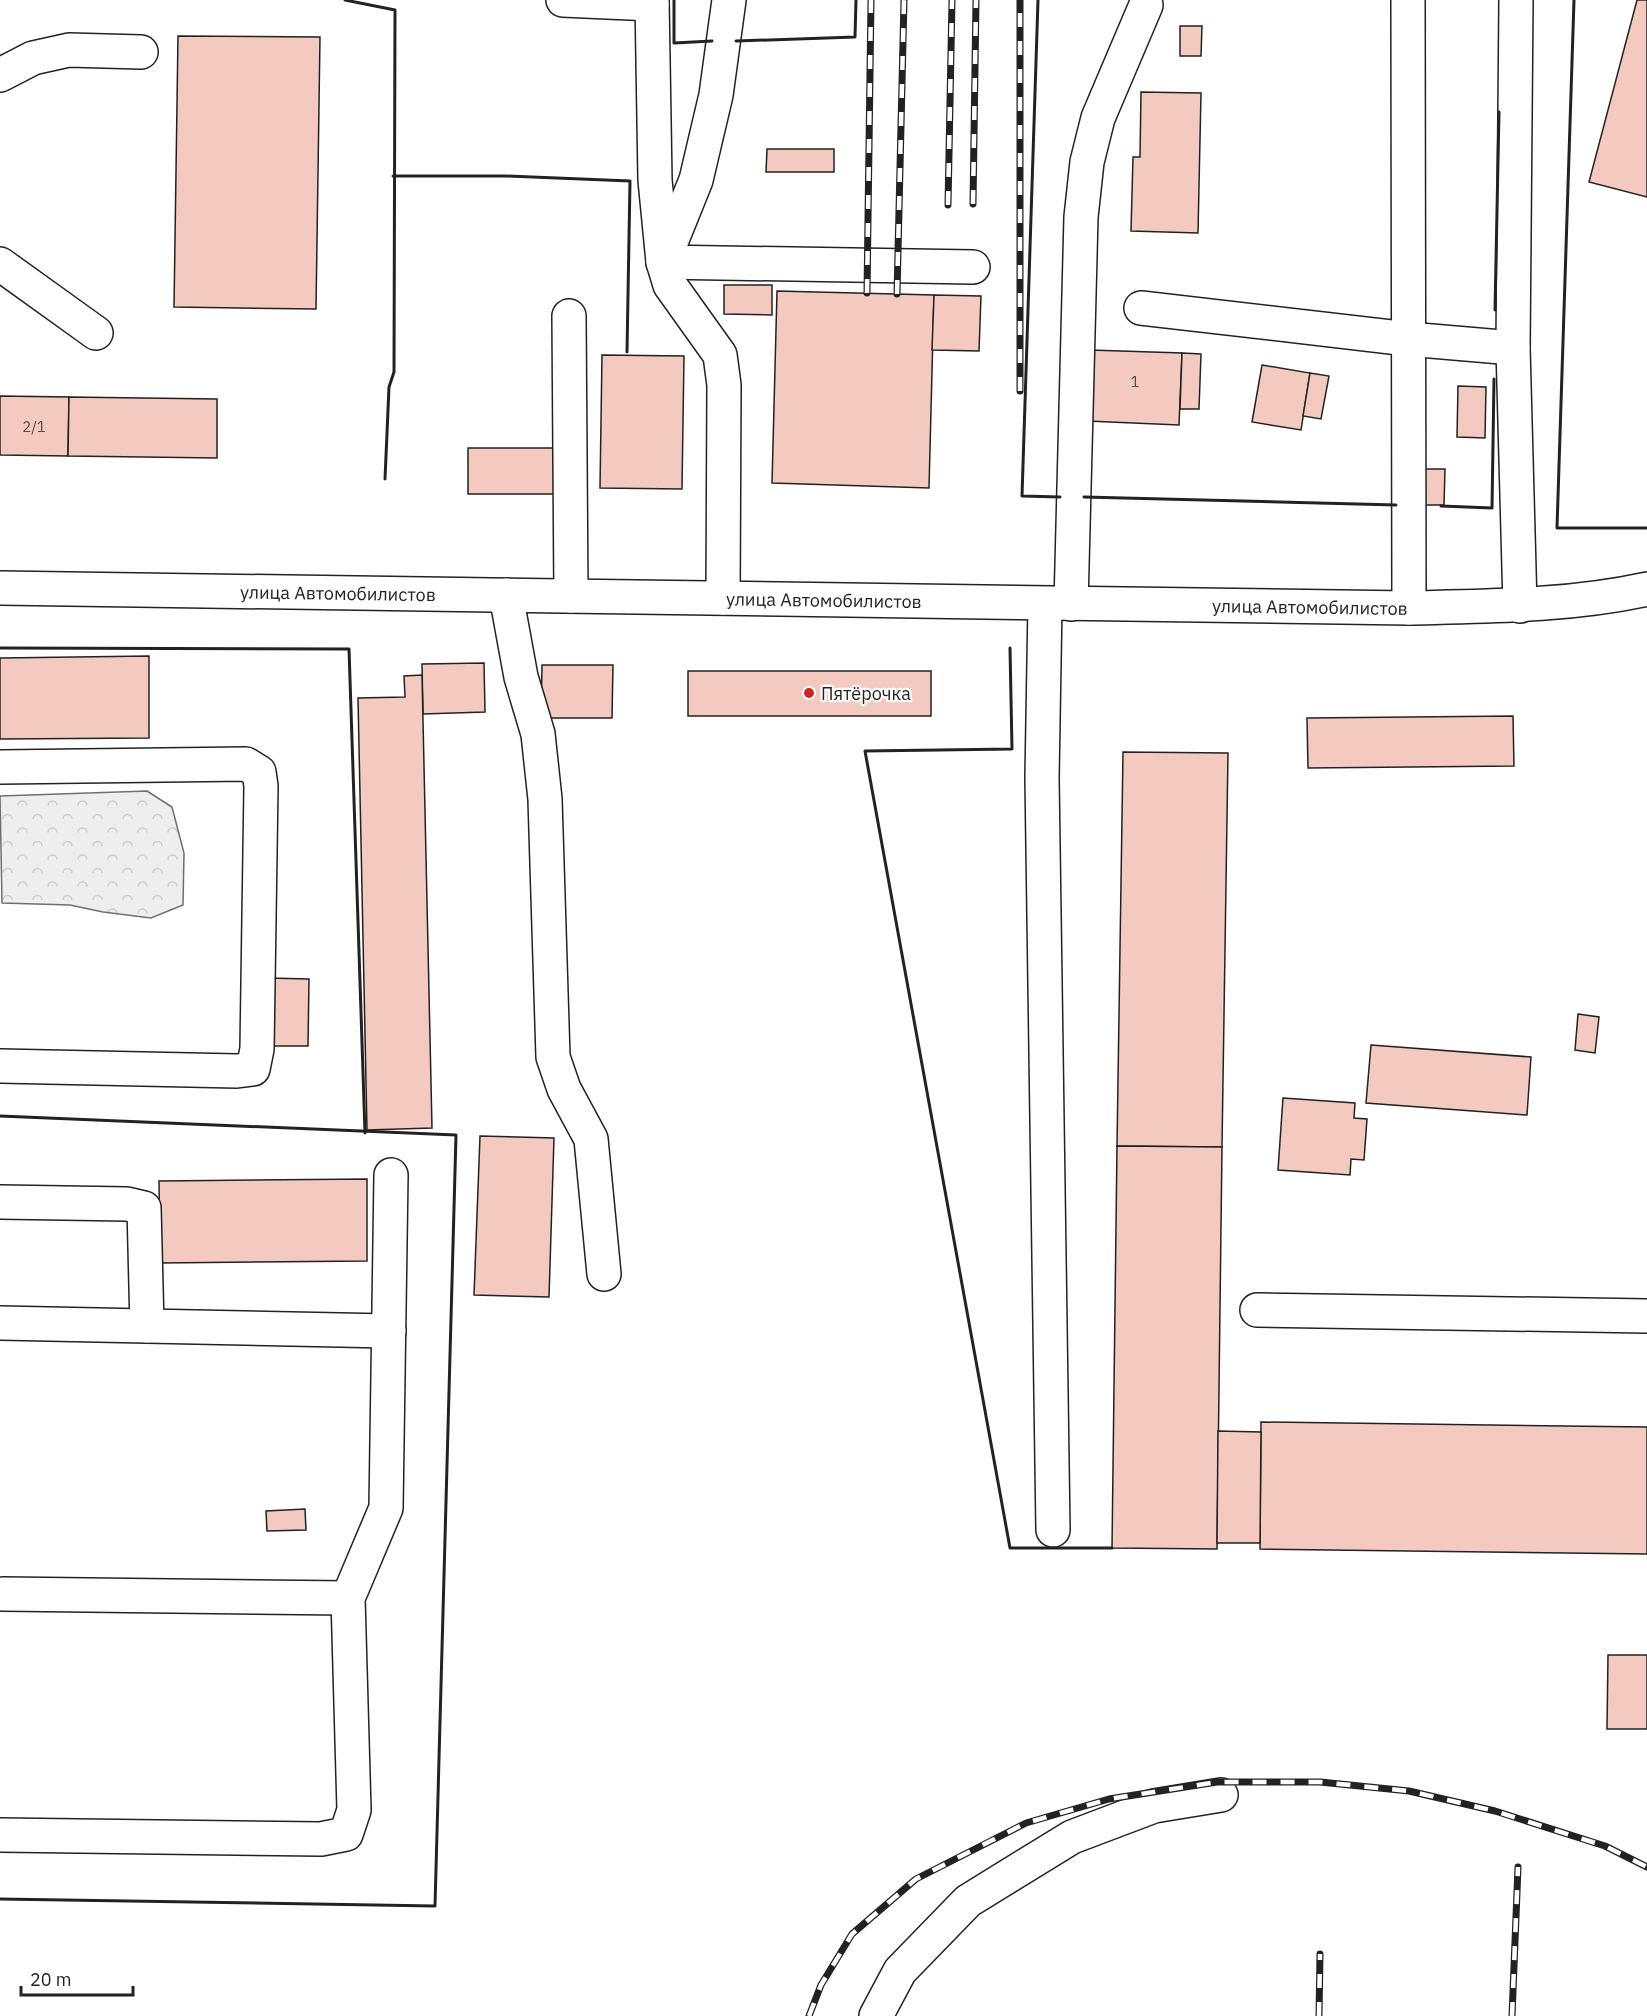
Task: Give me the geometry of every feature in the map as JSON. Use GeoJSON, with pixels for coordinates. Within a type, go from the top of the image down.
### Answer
{"type":"FeatureCollection","features":[{"type":"Feature","properties":{"kind":"street"},"geometry":{"type":"LineString","coordinates":[[563,0],[652,2],[655,180],[663,262],[670,285],[720,355],[724,385],[723,598]]}},
{"type":"Feature","properties":{"kind":"street"},"geometry":{"type":"LineString","coordinates":[[663,262],[696,180],[716,95],[729,0]]}},
{"type":"Feature","properties":{"kind":"street"},"geometry":{"type":"LineString","coordinates":[[1408,0],[1409,608]]}},
{"type":"Feature","properties":{"kind":"street"},"geometry":{"type":"LineString","coordinates":[[1516,0],[1513,348],[1520,606]]}},
{"type":"Feature","properties":{"kind":"street"},"geometry":{"type":"LineString","coordinates":[[1053,1530],[1042,778],[1058,604],[1081,217],[1087,162],[1098,118],[1146,5]]}},
{"type":"Feature","properties":{"kind":"street"},"geometry":{"type":"LineString","coordinates":[[0,75],[33,58],[69,50],[141,52]]}},
{"type":"Feature","properties":{"kind":"street"},"geometry":{"type":"LineString","coordinates":[[663,262],[973,267]]}},
{"type":"Feature","properties":{"kind":"street"},"geometry":{"type":"LineString","coordinates":[[0,264],[96,333]]}},
{"type":"Feature","properties":{"kind":"street"},"geometry":{"type":"LineString","coordinates":[[1141,308],[1408,339],[1513,348]]}},
{"type":"Feature","properties":{"kind":"street"},"geometry":{"type":"LineString","coordinates":[[569,316],[571,596]]}},
{"type":"Feature","properties":{"kind":"street","name":"улица Автомобилистов"},"geometry":{"type":"LineString","coordinates":[[0,588],[1409,608],[1520,606],[1647,590]]}},
{"type":"Feature","properties":{"kind":"street"},"geometry":{"type":"LineString","coordinates":[[506,595],[521,677],[538,734],[545,799],[553,1057],[564,1089],[591,1139],[604,1274]]}},
{"type":"Feature","properties":{"kind":"street"},"geometry":{"type":"LineString","coordinates":[[0,767],[246,764],[259,772],[261,786],[257,1049],[253,1069],[237,1071],[0,1066]]}},
{"type":"Feature","properties":{"kind":"street"},"geometry":{"type":"LineString","coordinates":[[0,1835],[321,1839],[346,1834],[354,1810],[348,1598],[386,1508],[391,1175]]}},
{"type":"Feature","properties":{"kind":"street"},"geometry":{"type":"LineString","coordinates":[[0,1202],[127,1204],[144,1208],[147,1326]]}},
{"type":"Feature","properties":{"kind":"street"},"geometry":{"type":"LineString","coordinates":[[1257,1310],[1647,1316]]}},
{"type":"Feature","properties":{"kind":"street"},"geometry":{"type":"LineString","coordinates":[[0,1323],[389,1331]]}},
{"type":"Feature","properties":{"kind":"street"},"geometry":{"type":"LineString","coordinates":[[3,1594],[348,1598]]}},
{"type":"Feature","properties":{"kind":"street"},"geometry":{"type":"LineString","coordinates":[[876,2016],[900,1971],[968,1901],[1072,1837],[1154,1806],[1221,1795]]}},
{"type":"Feature","properties":{"kind":"green space"},"geometry":{"type":"Polygon","coordinates":[[[147,791],[172,807],[184,853],[183,905],[151,918],[70,905],[2,903],[0,796],[147,791]]]}},
{"type":"Feature","properties":{"kind":"building"},"geometry":{"type":"Polygon","coordinates":[[[1637,0],[1647,0],[1647,197],[1589,182],[1637,0]]]}},
{"type":"Feature","properties":{"kind":"building"},"geometry":{"type":"Polygon","coordinates":[[[1180,26],[1202,26],[1201,56],[1180,56],[1180,26]]]}},
{"type":"Feature","properties":{"kind":"building"},"geometry":{"type":"Polygon","coordinates":[[[178,36],[320,37],[316,309],[174,307],[178,36]]]}},
{"type":"Feature","properties":{"kind":"building"},"geometry":{"type":"Polygon","coordinates":[[[1141,92],[1201,93],[1198,233],[1131,231],[1133,157],[1140,157],[1141,92]]]}},
{"type":"Feature","properties":{"kind":"building"},"geometry":{"type":"Polygon","coordinates":[[[767,149],[834,149],[834,172],[766,172],[767,149]]]}},
{"type":"Feature","properties":{"kind":"building"},"geometry":{"type":"Polygon","coordinates":[[[724,285],[772,285],[772,315],[724,314],[724,285]]]}},
{"type":"Feature","properties":{"kind":"building"},"geometry":{"type":"Polygon","coordinates":[[[777,291],[934,295],[929,488],[772,483],[777,291]]]}},
{"type":"Feature","properties":{"kind":"building"},"geometry":{"type":"Polygon","coordinates":[[[934,295],[981,296],[979,351],[932,350],[934,295]]]}},
{"type":"Feature","properties":{"kind":"building"},"geometry":{"type":"Polygon","coordinates":[[[1090,350],[1182,353],[1179,425],[1087,421],[1090,350]]]}},
{"type":"Feature","properties":{"kind":"building"},"geometry":{"type":"Polygon","coordinates":[[[1182,353],[1201,354],[1199,409],[1180,409],[1182,353]]]}},
{"type":"Feature","properties":{"kind":"building"},"geometry":{"type":"Polygon","coordinates":[[[602,355],[684,356],[682,489],[600,488],[602,355]]]}},
{"type":"Feature","properties":{"kind":"building"},"geometry":{"type":"Polygon","coordinates":[[[1262,365],[1310,373],[1301,430],[1252,422],[1262,365]]]}},
{"type":"Feature","properties":{"kind":"building"},"geometry":{"type":"Polygon","coordinates":[[[1310,373],[1329,376],[1321,419],[1303,416],[1310,373]]]}},
{"type":"Feature","properties":{"kind":"building"},"geometry":{"type":"Polygon","coordinates":[[[1458,386],[1486,387],[1485,438],[1457,437],[1458,386]]]}},
{"type":"Feature","properties":{"kind":"building"},"geometry":{"type":"Polygon","coordinates":[[[0,396],[69,397],[68,456],[0,455],[0,396]]]}},
{"type":"Feature","properties":{"kind":"building"},"geometry":{"type":"Polygon","coordinates":[[[69,397],[217,399],[217,458],[68,456],[69,397]]]}},
{"type":"Feature","properties":{"kind":"building"},"geometry":{"type":"Polygon","coordinates":[[[468,448],[555,448],[555,494],[468,494],[468,448]]]}},
{"type":"Feature","properties":{"kind":"building"},"geometry":{"type":"Polygon","coordinates":[[[1423,469],[1445,469],[1444,505],[1422,505],[1423,469]]]}},
{"type":"Feature","properties":{"kind":"building"},"geometry":{"type":"Polygon","coordinates":[[[149,656],[149,738],[0,739],[0,658],[149,656]]]}},
{"type":"Feature","properties":{"kind":"building"},"geometry":{"type":"Polygon","coordinates":[[[484,663],[485,712],[423,714],[422,664],[484,663]]]}},
{"type":"Feature","properties":{"kind":"building"},"geometry":{"type":"Polygon","coordinates":[[[542,665],[613,665],[612,718],[541,718],[542,665]]]}},
{"type":"Feature","properties":{"kind":"building","name":"Пятёрочка"},"geometry":{"type":"Polygon","coordinates":[[[688,671],[931,671],[931,716],[688,716],[688,671]]]}},
{"type":"Feature","properties":{"kind":"building"},"geometry":{"type":"Polygon","coordinates":[[[422,675],[432,1128],[367,1130],[358,698],[405,697],[404,676],[422,675]]]}},
{"type":"Feature","properties":{"kind":"building"},"geometry":{"type":"Polygon","coordinates":[[[1513,716],[1514,766],[1308,768],[1307,718],[1513,716]]]}},
{"type":"Feature","properties":{"kind":"building"},"geometry":{"type":"Polygon","coordinates":[[[1123,752],[1228,753],[1222,1147],[1117,1146],[1123,752]]]}},
{"type":"Feature","properties":{"kind":"building"},"geometry":{"type":"Polygon","coordinates":[[[267,978],[309,979],[308,1046],[266,1046],[267,978]]]}},
{"type":"Feature","properties":{"kind":"building"},"geometry":{"type":"Polygon","coordinates":[[[1578,1014],[1599,1017],[1595,1053],[1575,1050],[1578,1014]]]}},
{"type":"Feature","properties":{"kind":"building"},"geometry":{"type":"Polygon","coordinates":[[[1371,1045],[1531,1057],[1527,1115],[1366,1103],[1371,1045]]]}},
{"type":"Feature","properties":{"kind":"building"},"geometry":{"type":"Polygon","coordinates":[[[1283,1098],[1355,1103],[1354,1118],[1367,1119],[1364,1160],[1351,1159],[1350,1175],[1278,1170],[1283,1098]]]}},
{"type":"Feature","properties":{"kind":"building"},"geometry":{"type":"Polygon","coordinates":[[[480,1136],[554,1138],[549,1297],[474,1295],[480,1136]]]}},
{"type":"Feature","properties":{"kind":"building"},"geometry":{"type":"Polygon","coordinates":[[[1117,1146],[1222,1147],[1217,1549],[1112,1548],[1117,1146]]]}},
{"type":"Feature","properties":{"kind":"building"},"geometry":{"type":"Polygon","coordinates":[[[367,1179],[367,1261],[160,1263],[159,1181],[367,1179]]]}},
{"type":"Feature","properties":{"kind":"building"},"geometry":{"type":"Polygon","coordinates":[[[1261,1422],[1647,1427],[1647,1554],[1260,1549],[1261,1422]]]}},
{"type":"Feature","properties":{"kind":"building"},"geometry":{"type":"Polygon","coordinates":[[[1218,1431],[1261,1432],[1260,1543],[1217,1543],[1218,1431]]]}},
{"type":"Feature","properties":{"kind":"building"},"geometry":{"type":"Polygon","coordinates":[[[305,1509],[306,1530],[267,1531],[266,1511],[305,1509]]]}},
{"type":"Feature","properties":{"kind":"building"},"geometry":{"type":"Polygon","coordinates":[[[1608,1655],[1647,1655],[1647,1729],[1607,1729],[1608,1655]]]}},
{"type":"Feature","properties":{"kind":"railway"},"geometry":{"type":"LineString","coordinates":[[867,293],[871,0]]}},
{"type":"Feature","properties":{"kind":"railway"},"geometry":{"type":"LineString","coordinates":[[897,294],[904,0]]}},
{"type":"Feature","properties":{"kind":"railway"},"geometry":{"type":"LineString","coordinates":[[948,205],[952,0]]}},
{"type":"Feature","properties":{"kind":"railway"},"geometry":{"type":"LineString","coordinates":[[973,204],[976,0]]}},
{"type":"Feature","properties":{"kind":"railway"},"geometry":{"type":"LineString","coordinates":[[1020,0],[1020,391]]}},
{"type":"Feature","properties":{"kind":"railway"},"geometry":{"type":"LineString","coordinates":[[809,2016],[821,1985],[852,1934],[916,1879],[1026,1823],[1109,1799],[1217,1782],[1320,1782],[1409,1791],[1495,1811],[1605,1846],[1647,1867]]}},
{"type":"Feature","properties":{"kind":"railway"},"geometry":{"type":"LineString","coordinates":[[1512,2016],[1518,1867]]}},
{"type":"Feature","properties":{"kind":"railway"},"geometry":{"type":"LineString","coordinates":[[1319,2016],[1320,1954]]}},
{"type":"Feature","properties":{"kind":"wall"},"geometry":{"type":"LineString","coordinates":[[345,0],[395,10],[394,372],[389,387],[385,479]]}},
{"type":"Feature","properties":{"kind":"wall"},"geometry":{"type":"LineString","coordinates":[[674,0],[674,43],[712,41]]}},
{"type":"Feature","properties":{"kind":"wall"},"geometry":{"type":"LineString","coordinates":[[736,41],[855,37],[856,0]]}},
{"type":"Feature","properties":{"kind":"wall"},"geometry":{"type":"LineString","coordinates":[[1038,0],[1022,496],[1060,497]]}},
{"type":"Feature","properties":{"kind":"wall"},"geometry":{"type":"LineString","coordinates":[[1574,0],[1557,528],[1647,528]]}},
{"type":"Feature","properties":{"kind":"wall"},"geometry":{"type":"LineString","coordinates":[[1495,310],[1499,112]]}},
{"type":"Feature","properties":{"kind":"wall"},"geometry":{"type":"LineString","coordinates":[[393,176],[505,176],[630,181],[627,352]]}},
{"type":"Feature","properties":{"kind":"wall"},"geometry":{"type":"LineString","coordinates":[[1441,506],[1492,508],[1494,379]]}},
{"type":"Feature","properties":{"kind":"wall"},"geometry":{"type":"LineString","coordinates":[[1084,497],[1396,505]]}},
{"type":"Feature","properties":{"kind":"wall"},"geometry":{"type":"LineString","coordinates":[[0,648],[349,649],[365,1133]]}},
{"type":"Feature","properties":{"kind":"wall"},"geometry":{"type":"LineString","coordinates":[[1010,648],[1012,749],[865,751],[1010,1548],[1112,1548]]}},
{"type":"Feature","properties":{"kind":"wall"},"geometry":{"type":"LineString","coordinates":[[0,1116],[456,1135],[435,1906],[0,1899]]}},
{"type":"Feature","properties":{"kind":"place","name":"Пятёрочка"},"geometry":{"type":"Point","coordinates":[809,693]}}]}
